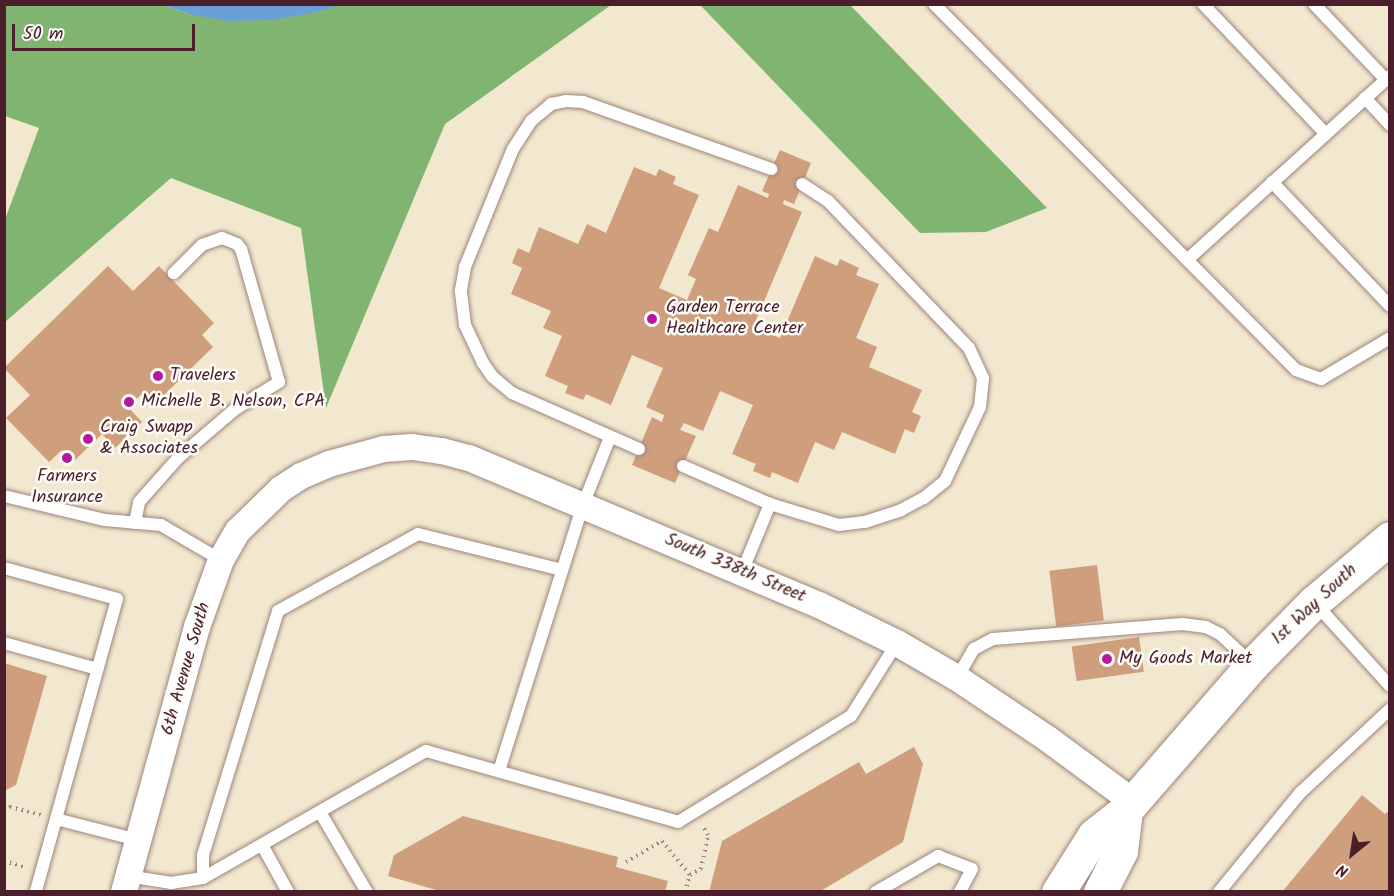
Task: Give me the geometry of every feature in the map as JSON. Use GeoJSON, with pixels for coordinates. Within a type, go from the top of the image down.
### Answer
{"type":"FeatureCollection","features":[{"type":"Feature","properties":{"kind":"main road","name":"1st Way South"},"geometry":{"type":"LineString","coordinates":[[1058,891],[1094,835],[1129,806],[1252,665],[1314,602],[1389,538]]}},
{"type":"Feature","properties":{"kind":"main road"},"geometry":{"type":"LineString","coordinates":[[1100,891],[1121,851],[1129,806]]}},
{"type":"Feature","properties":{"kind":"street","name":"South 338th Street"},"geometry":{"type":"LineString","coordinates":[[300,476],[362,453],[412,447],[469,458],[742,572],[897,643],[957,678],[1048,739],[1129,806]]}},
{"type":"Feature","properties":{"kind":"street","name":"6th Avenue South"},"geometry":{"type":"LineString","coordinates":[[126,884],[197,627],[221,560],[238,531],[260,507],[300,476]]}},
{"type":"Feature","properties":{"kind":"lane"},"geometry":{"type":"LineString","coordinates":[[1203,4],[1326,134]]}},
{"type":"Feature","properties":{"kind":"lane"},"geometry":{"type":"LineString","coordinates":[[1187,260],[1388,78],[1314,4]]}},
{"type":"Feature","properties":{"kind":"lane"},"geometry":{"type":"LineString","coordinates":[[941,7],[1296,370],[1321,379],[1389,338]]}},
{"type":"Feature","properties":{"kind":"lane"},"geometry":{"type":"LineString","coordinates":[[1365,98],[1389,125]]}},
{"type":"Feature","properties":{"kind":"lane"},"geometry":{"type":"LineString","coordinates":[[639,448],[512,393],[492,376],[483,363],[465,325],[461,290],[465,267],[519,140],[539,112],[551,104],[566,101],[583,102],[771,169]]}},
{"type":"Feature","properties":{"kind":"lane"},"geometry":{"type":"LineString","coordinates":[[1272,182],[1389,306]]}},
{"type":"Feature","properties":{"kind":"lane"},"geometry":{"type":"LineString","coordinates":[[683,466],[770,504],[839,525],[865,522],[902,510],[924,498],[945,481],[982,396],[980,368],[969,348],[828,201],[802,184]]}},
{"type":"Feature","properties":{"kind":"lane"},"geometry":{"type":"LineString","coordinates":[[135,523],[139,502],[178,458],[234,410],[279,382],[241,249],[237,243],[222,238],[202,245],[174,273]]}},
{"type":"Feature","properties":{"kind":"lane"},"geometry":{"type":"LineString","coordinates":[[499,771],[582,505],[610,437]]}},
{"type":"Feature","properties":{"kind":"lane"},"geometry":{"type":"LineString","coordinates":[[4,496],[105,520],[161,525],[221,560]]}},
{"type":"Feature","properties":{"kind":"lane"},"geometry":{"type":"LineString","coordinates":[[742,572],[770,504]]}},
{"type":"Feature","properties":{"kind":"lane"},"geometry":{"type":"LineString","coordinates":[[203,878],[203,855],[278,611],[418,534],[562,570]]}},
{"type":"Feature","properties":{"kind":"lane"},"geometry":{"type":"LineString","coordinates":[[4,568],[117,599],[36,891]]}},
{"type":"Feature","properties":{"kind":"lane"},"geometry":{"type":"LineString","coordinates":[[1314,602],[1389,686]]}},
{"type":"Feature","properties":{"kind":"lane"},"geometry":{"type":"LineString","coordinates":[[957,678],[975,649],[993,639],[1182,624],[1206,627],[1220,634],[1252,665]]}},
{"type":"Feature","properties":{"kind":"lane"},"geometry":{"type":"LineString","coordinates":[[4,643],[97,669]]}},
{"type":"Feature","properties":{"kind":"lane"},"geometry":{"type":"LineString","coordinates":[[126,884],[171,883],[203,878],[426,751],[678,822],[851,716],[897,643]]}},
{"type":"Feature","properties":{"kind":"lane"},"geometry":{"type":"LineString","coordinates":[[1219,891],[1300,793],[1389,709]]}},
{"type":"Feature","properties":{"kind":"lane"},"geometry":{"type":"LineString","coordinates":[[320,812],[367,891]]}},
{"type":"Feature","properties":{"kind":"lane"},"geometry":{"type":"LineString","coordinates":[[56,819],[138,840]]}},
{"type":"Feature","properties":{"kind":"lane"},"geometry":{"type":"LineString","coordinates":[[262,845],[288,891]]}},
{"type":"Feature","properties":{"kind":"lane"},"geometry":{"type":"LineString","coordinates":[[876,891],[938,856],[972,869],[960,891]]}},
{"type":"Feature","properties":{"kind":"path"},"geometry":{"type":"LineString","coordinates":[[4,810],[10,807],[56,819]]}},
{"type":"Feature","properties":{"kind":"path"},"geometry":{"type":"LineString","coordinates":[[685,891],[690,875],[701,869],[708,835],[694,812]]}},
{"type":"Feature","properties":{"kind":"path"},"geometry":{"type":"LineString","coordinates":[[627,862],[662,842],[690,875]]}},
{"type":"Feature","properties":{"kind":"green space"},"geometry":{"type":"Polygon","coordinates":[[[340,4],[611,5],[445,124],[326,408],[301,228],[171,178],[5,322],[4,222],[39,128],[5,116],[5,5],[164,5],[189,14],[313,13],[340,4]]]}},
{"type":"Feature","properties":{"kind":"green space"},"geometry":{"type":"Polygon","coordinates":[[[700,5],[850,5],[1047,208],[986,232],[920,233],[700,5]]]}},
{"type":"Feature","properties":{"kind":"water"},"geometry":{"type":"Polygon","coordinates":[[[164,5],[340,5],[313,13],[271,20],[226,21],[189,14],[164,5]]]}},
{"type":"Feature","properties":{"kind":"building","name":"Garden Terrace Healthcare Center"},"geometry":{"type":"Polygon","coordinates":[[[780,150],[811,163],[794,204],[784,200],[783,204],[802,212],[753,327],[780,338],[815,256],[837,266],[840,259],[859,268],[856,275],[879,284],[856,338],[877,347],[869,367],[922,390],[912,412],[921,416],[914,433],[905,429],[895,454],[842,432],[834,450],[815,442],[798,483],[772,472],[770,478],[753,471],[756,464],[732,454],[753,405],[720,391],[703,431],[684,423],[680,430],[696,436],[675,483],[632,465],[652,417],[662,422],[664,415],[646,407],[663,368],[632,355],[611,405],[586,394],[583,400],[565,393],[568,386],[545,376],[562,336],[543,328],[551,311],[511,294],[522,268],[512,263],[518,248],[529,253],[539,227],[578,244],[587,224],[606,233],[634,167],[656,176],[659,169],[676,177],[673,184],[699,195],[659,288],[687,300],[696,279],[688,275],[709,228],[718,232],[738,185],[768,198],[769,194],[762,191],[780,150]]]}},
{"type":"Feature","properties":{"kind":"building"},"geometry":{"type":"Polygon","coordinates":[[[108,266],[133,291],[159,266],[214,323],[202,335],[213,347],[157,402],[145,391],[128,407],[142,422],[115,448],[102,434],[74,461],[62,450],[49,462],[6,418],[30,395],[4,368],[108,266]]]}},
{"type":"Feature","properties":{"kind":"building"},"geometry":{"type":"Polygon","coordinates":[[[1097,565],[1104,621],[1056,626],[1049,571],[1097,565]]]}},
{"type":"Feature","properties":{"kind":"building","name":"My Goods Market"},"geometry":{"type":"Polygon","coordinates":[[[1139,637],[1144,672],[1077,681],[1072,646],[1139,637]]]}},
{"type":"Feature","properties":{"kind":"building"},"geometry":{"type":"Polygon","coordinates":[[[4,663],[47,676],[16,785],[4,791],[4,663]]]}},
{"type":"Feature","properties":{"kind":"building"},"geometry":{"type":"Polygon","coordinates":[[[914,747],[923,764],[903,842],[819,892],[709,892],[722,841],[859,762],[866,774],[914,747]]]}},
{"type":"Feature","properties":{"kind":"building"},"geometry":{"type":"Polygon","coordinates":[[[1362,795],[1385,814],[1390,810],[1390,892],[1282,892],[1362,795]]]}},
{"type":"Feature","properties":{"kind":"building"},"geometry":{"type":"Polygon","coordinates":[[[463,816],[618,857],[616,867],[668,881],[665,892],[443,892],[388,876],[394,855],[463,816]]]}},
{"type":"Feature","properties":{"kind":"place","name":"Garden Terrace Healthcare Center"},"geometry":{"type":"Point","coordinates":[652,319]}},
{"type":"Feature","properties":{"kind":"place","name":"Travelers"},"geometry":{"type":"Point","coordinates":[158,376]}},
{"type":"Feature","properties":{"kind":"place","name":"Michelle B. Nelson, CPA"},"geometry":{"type":"Point","coordinates":[129,402]}},
{"type":"Feature","properties":{"kind":"place","name":"Craig Swapp & Associates"},"geometry":{"type":"Point","coordinates":[88,439]}},
{"type":"Feature","properties":{"kind":"place","name":"Farmers Insurance"},"geometry":{"type":"Point","coordinates":[67,458]}},
{"type":"Feature","properties":{"kind":"place","name":"My Goods Market"},"geometry":{"type":"Point","coordinates":[1107,659]}}]}
